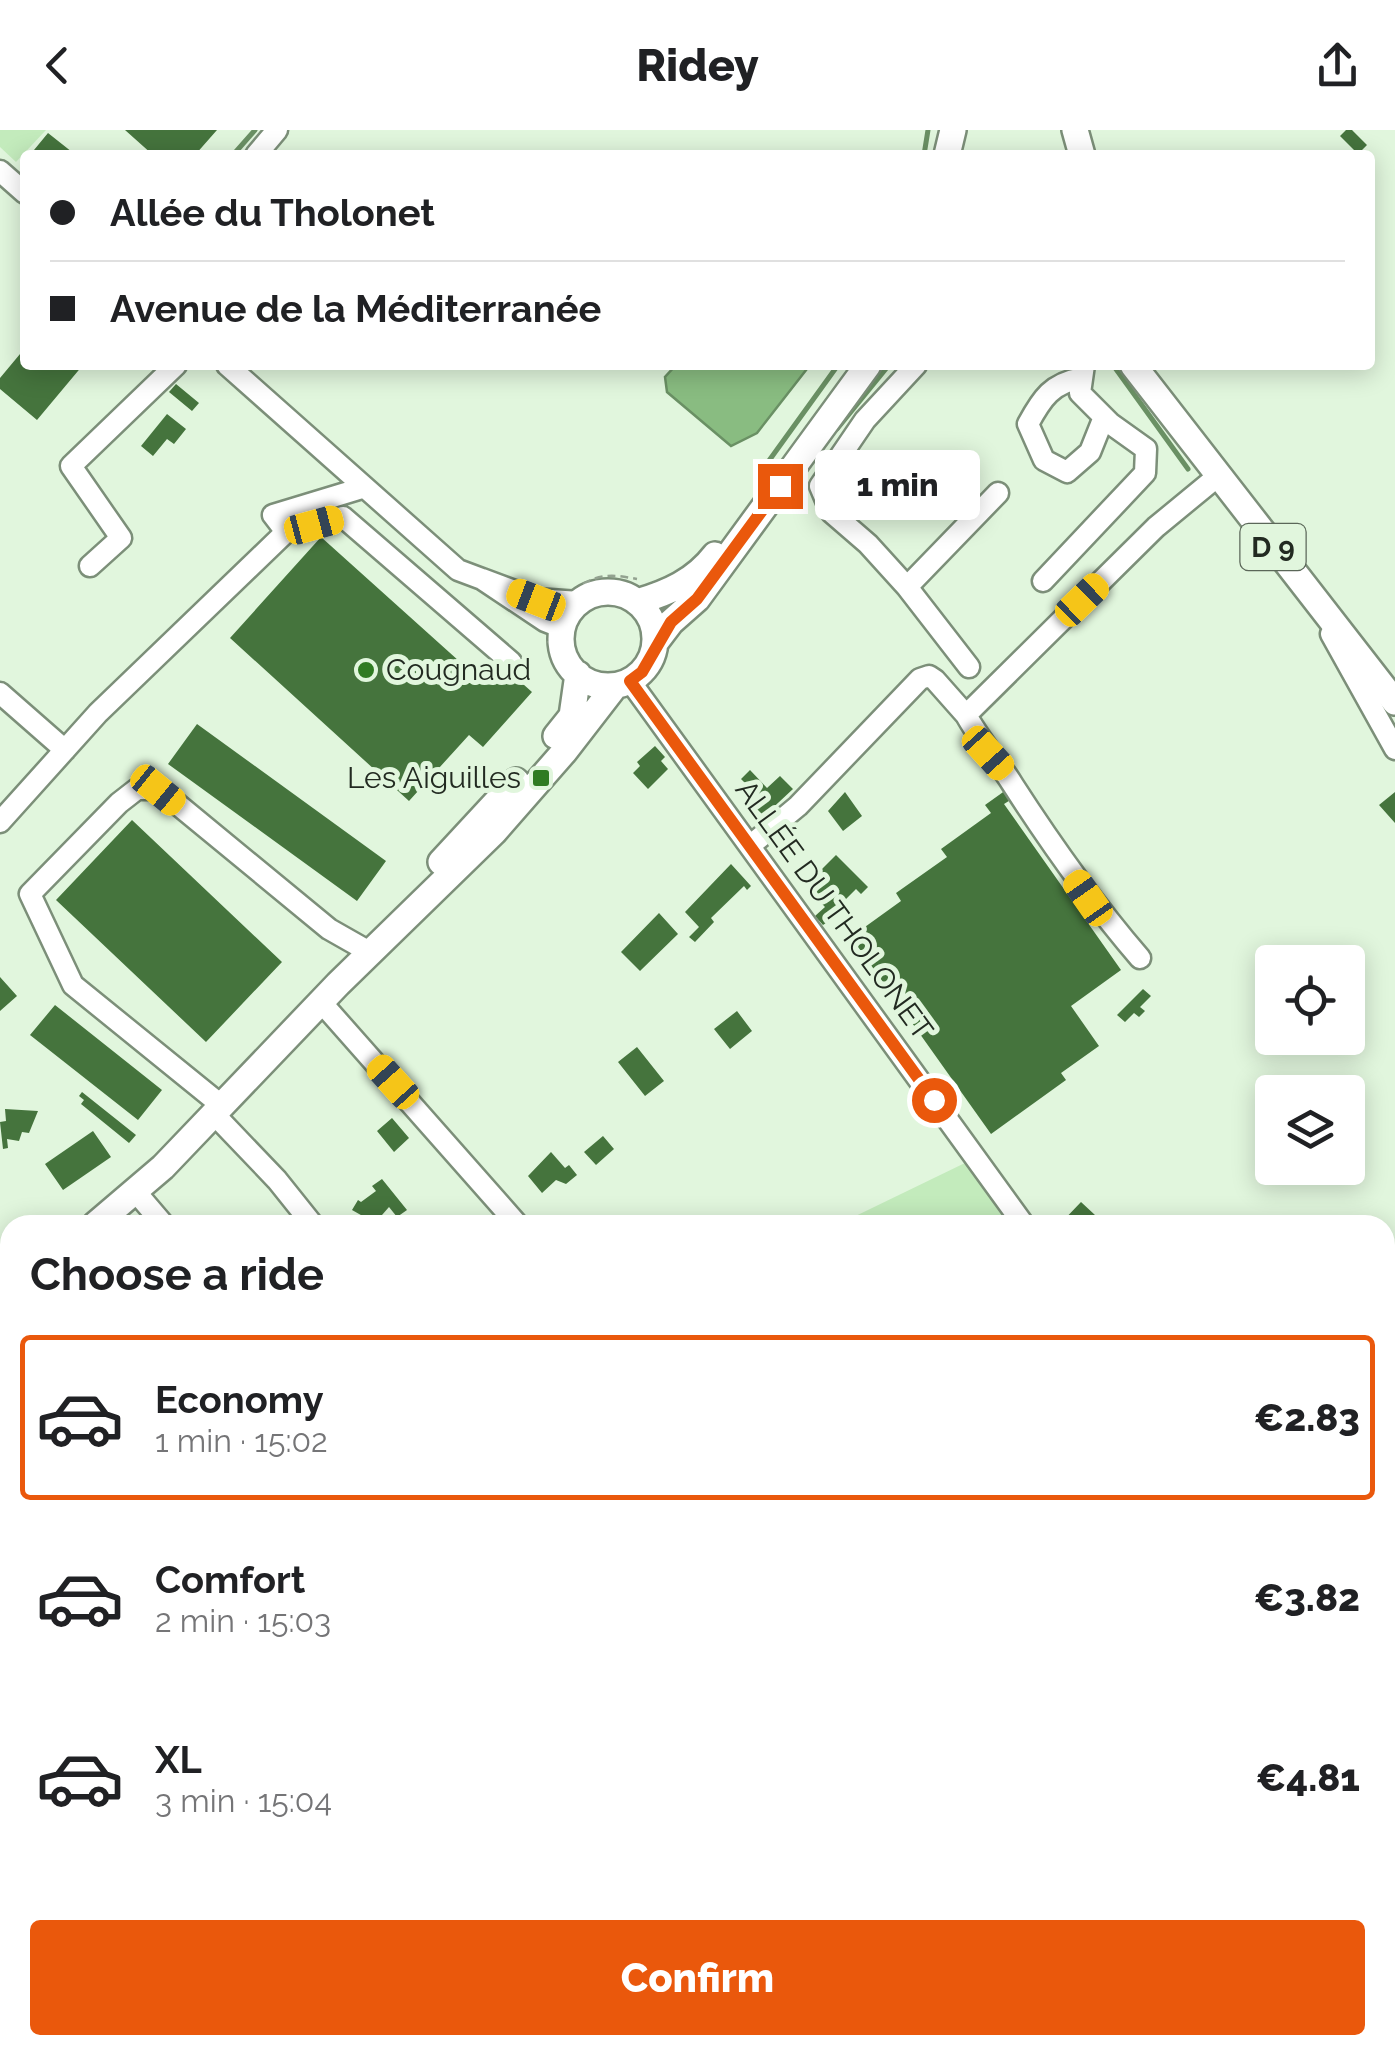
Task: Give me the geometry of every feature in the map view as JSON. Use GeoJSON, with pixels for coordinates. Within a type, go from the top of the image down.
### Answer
{"type":"FeatureCollection","features":[{"type":"Feature","properties":{"kind":"main road"},"geometry":{"type":"LineString","coordinates":[[622,683],[599,685],[578,674],[565,658],[563,628],[578,595],[639,591],[666,594],[706,566],[849,370]]}},
{"type":"Feature","properties":{"kind":"main road"},"geometry":{"type":"LineString","coordinates":[[106,1215],[136,1191],[494,832],[622,683],[642,672],[656,643],[714,577],[864,370]]}},
{"type":"Feature","properties":{"kind":"main road","name":"D 9"},"geometry":{"type":"LineString","coordinates":[[1138,370],[1395,702]]}},
{"type":"Feature","properties":{"kind":"main road"},"geometry":{"type":"LineString","coordinates":[[639,591],[656,643]]}},
{"type":"Feature","properties":{"kind":"main road"},"geometry":{"type":"LineString","coordinates":[[330,993],[428,876],[572,716],[578,674]]}},
{"type":"Feature","properties":{"kind":"main road"},"geometry":{"type":"LineString","coordinates":[[86,1215],[217,1109]]}},
{"type":"Feature","properties":{"kind":"street"},"geometry":{"type":"LineString","coordinates":[[260,150],[278,130]]}},
{"type":"Feature","properties":{"kind":"street"},"geometry":{"type":"LineString","coordinates":[[0,171],[20,188]]}},
{"type":"Feature","properties":{"kind":"street"},"geometry":{"type":"LineString","coordinates":[[90,566],[121,538],[71,466],[171,370]]}},
{"type":"Feature","properties":{"kind":"street"},"geometry":{"type":"LineString","coordinates":[[232,370],[458,570],[536,600],[578,595]]}},
{"type":"Feature","properties":{"kind":"street"},"geometry":{"type":"LineString","coordinates":[[911,370],[865,420],[820,486],[831,512],[868,544],[907,587],[969,667]]}},
{"type":"Feature","properties":{"kind":"street"},"geometry":{"type":"LineString","coordinates":[[1083,372],[1042,396],[1028,424],[1044,460],[1067,472],[1090,452],[1104,417]]}},
{"type":"Feature","properties":{"kind":"street"},"geometry":{"type":"LineString","coordinates":[[1042,581],[1145,473],[1146,449],[1080,393],[1083,372]]}},
{"type":"Feature","properties":{"kind":"street"},"geometry":{"type":"LineString","coordinates":[[966,715],[1156,527],[1218,476]]}},
{"type":"Feature","properties":{"kind":"street"},"geometry":{"type":"LineString","coordinates":[[286,532],[273,515],[362,488]]}},
{"type":"Feature","properties":{"kind":"street"},"geometry":{"type":"LineString","coordinates":[[907,587],[998,494]]}},
{"type":"Feature","properties":{"kind":"street"},"geometry":{"type":"LineString","coordinates":[[0,820],[98,713],[286,532],[343,517],[511,662]]}},
{"type":"Feature","properties":{"kind":"street"},"geometry":{"type":"LineString","coordinates":[[482,579],[542,619],[563,628]]}},
{"type":"Feature","properties":{"kind":"street"},"geometry":{"type":"LineString","coordinates":[[1306,589],[1395,749]]}},
{"type":"Feature","properties":{"kind":"street"},"geometry":{"type":"LineString","coordinates":[[750,845],[798,806],[920,679],[929,676],[966,715],[1032,820],[1088,898],[1140,958]]}},
{"type":"Feature","properties":{"kind":"street","name":"ALLÉE DU THOLONET"},"geometry":{"type":"LineString","coordinates":[[622,683],[750,845],[1017,1215]]}},
{"type":"Feature","properties":{"kind":"street"},"geometry":{"type":"LineString","coordinates":[[0,694],[65,750]]}},
{"type":"Feature","properties":{"kind":"street"},"geometry":{"type":"LineString","coordinates":[[306,1215],[217,1109],[73,985],[30,894],[119,803],[138,789],[158,790],[328,929],[366,950]]}},
{"type":"Feature","properties":{"kind":"street"},"geometry":{"type":"LineString","coordinates":[[330,993],[510,1215]]}},
{"type":"Feature","properties":{"kind":"street"},"geometry":{"type":"LineString","coordinates":[[136,1191],[156,1215]]}},
{"type":"Feature","properties":{"kind":"path"},"geometry":{"type":"LineString","coordinates":[[578,595],[597,576],[613,574],[639,591]]}},
{"type":"Feature","properties":{"kind":"shaded area"},"geometry":{"type":"Polygon","coordinates":[[[0,130],[46,130],[27,150],[20,150],[16,162],[0,147],[0,130]]]}},
{"type":"Feature","properties":{"kind":"shaded area"},"geometry":{"type":"Polygon","coordinates":[[[671,370],[806,370],[757,433],[731,446],[667,392],[665,377],[671,370]]]}},
{"type":"Feature","properties":{"kind":"shaded area"},"geometry":{"type":"Polygon","coordinates":[[[967,1162],[1005,1215],[858,1215],[967,1162]]]}},
{"type":"Feature","properties":{"kind":"building"},"geometry":{"type":"Polygon","coordinates":[[[125,130],[217,130],[199,150],[147,150],[125,130]]]}},
{"type":"Feature","properties":{"kind":"building"},"geometry":{"type":"Polygon","coordinates":[[[1352,130],[1367,145],[1354,150],[1340,136],[1352,130]]]}},
{"type":"Feature","properties":{"kind":"building"},"geometry":{"type":"Polygon","coordinates":[[[48,133],[69,150],[34,150],[48,133]]]}},
{"type":"Feature","properties":{"kind":"building"},"geometry":{"type":"Polygon","coordinates":[[[20,354],[20,370],[79,370],[37,420],[0,389],[0,378],[20,354]]]}},
{"type":"Feature","properties":{"kind":"building"},"geometry":{"type":"Polygon","coordinates":[[[176,384],[199,403],[192,411],[169,392],[176,384]]]}},
{"type":"Feature","properties":{"kind":"building"},"geometry":{"type":"Polygon","coordinates":[[[167,414],[186,429],[174,444],[167,439],[153,456],[141,446],[167,414]]]}},
{"type":"Feature","properties":{"kind":"building","name":"Cougnaud"},"geometry":{"type":"Polygon","coordinates":[[[321,537],[479,679],[496,660],[532,692],[483,747],[469,735],[409,801],[230,638],[321,537]]]}},
{"type":"Feature","properties":{"kind":"building"},"geometry":{"type":"Polygon","coordinates":[[[197,724],[386,861],[357,901],[168,764],[197,724]]]}},
{"type":"Feature","properties":{"kind":"building"},"geometry":{"type":"Polygon","coordinates":[[[655,746],[665,757],[661,761],[668,769],[648,789],[633,773],[640,766],[637,762],[655,746]]]}},
{"type":"Feature","properties":{"kind":"building"},"geometry":{"type":"Polygon","coordinates":[[[750,770],[767,788],[780,776],[793,789],[764,816],[751,803],[758,796],[741,779],[750,770]]]}},
{"type":"Feature","properties":{"kind":"building"},"geometry":{"type":"Polygon","coordinates":[[[1006,790],[1012,799],[1004,804],[1121,970],[1071,1006],[1099,1046],[1061,1073],[1066,1080],[991,1134],[851,937],[901,901],[896,893],[947,857],[941,849],[991,813],[985,805],[1006,790]]]}},
{"type":"Feature","properties":{"kind":"building"},"geometry":{"type":"Polygon","coordinates":[[[845,792],[862,816],[843,831],[828,811],[845,792]]]}},
{"type":"Feature","properties":{"kind":"building"},"geometry":{"type":"Polygon","coordinates":[[[1395,792],[1395,823],[1379,805],[1395,792]]]}},
{"type":"Feature","properties":{"kind":"building"},"geometry":{"type":"Polygon","coordinates":[[[132,820],[282,962],[206,1042],[56,900],[132,820]]]}},
{"type":"Feature","properties":{"kind":"building"},"geometry":{"type":"Polygon","coordinates":[[[836,855],[868,887],[861,894],[856,889],[841,904],[846,909],[823,925],[815,916],[825,907],[805,886],[836,855]]]}},
{"type":"Feature","properties":{"kind":"building"},"geometry":{"type":"Polygon","coordinates":[[[731,864],[751,886],[747,890],[744,886],[711,918],[714,922],[695,942],[689,937],[699,927],[685,912],[731,864]]]}},
{"type":"Feature","properties":{"kind":"building"},"geometry":{"type":"Polygon","coordinates":[[[659,913],[678,934],[640,971],[621,952],[659,913]]]}},
{"type":"Feature","properties":{"kind":"building"},"geometry":{"type":"Polygon","coordinates":[[[0,977],[17,996],[0,1011],[0,977]]]}},
{"type":"Feature","properties":{"kind":"building"},"geometry":{"type":"Polygon","coordinates":[[[1143,989],[1151,996],[1140,1007],[1145,1011],[1139,1017],[1134,1013],[1125,1022],[1117,1015],[1143,989]]]}},
{"type":"Feature","properties":{"kind":"building"},"geometry":{"type":"Polygon","coordinates":[[[55,1005],[162,1090],[138,1120],[30,1035],[55,1005]]]}},
{"type":"Feature","properties":{"kind":"building"},"geometry":{"type":"Polygon","coordinates":[[[737,1011],[752,1031],[730,1049],[714,1029],[737,1011]]]}},
{"type":"Feature","properties":{"kind":"building"},"geometry":{"type":"Polygon","coordinates":[[[637,1047],[664,1081],[645,1096],[618,1062],[637,1047]]]}},
{"type":"Feature","properties":{"kind":"building"},"geometry":{"type":"Polygon","coordinates":[[[82,1092],[136,1135],[129,1143],[81,1104],[82,1092]]]}},
{"type":"Feature","properties":{"kind":"building"},"geometry":{"type":"Polygon","coordinates":[[[5,1109],[38,1111],[29,1133],[22,1132],[19,1141],[7,1139],[8,1148],[3,1149],[0,1122],[6,1121],[5,1109]]]}},
{"type":"Feature","properties":{"kind":"building"},"geometry":{"type":"Polygon","coordinates":[[[392,1118],[409,1138],[394,1152],[377,1131],[392,1118]]]}},
{"type":"Feature","properties":{"kind":"building"},"geometry":{"type":"Polygon","coordinates":[[[93,1131],[111,1157],[63,1190],[45,1164],[93,1131]]]}},
{"type":"Feature","properties":{"kind":"building"},"geometry":{"type":"Polygon","coordinates":[[[603,1136],[614,1149],[596,1165],[584,1152],[603,1136]]]}},
{"type":"Feature","properties":{"kind":"building"},"geometry":{"type":"Polygon","coordinates":[[[551,1152],[577,1175],[566,1184],[556,1180],[542,1193],[528,1176],[551,1152]]]}},
{"type":"Feature","properties":{"kind":"building"},"geometry":{"type":"Polygon","coordinates":[[[382,1179],[407,1210],[395,1215],[389,1207],[382,1215],[361,1215],[352,1210],[358,1200],[361,1202],[376,1191],[372,1186],[382,1179]]]}},
{"type":"Feature","properties":{"kind":"building"},"geometry":{"type":"Polygon","coordinates":[[[1081,1202],[1095,1215],[1069,1215],[1081,1202]]]}},
{"type":"Feature","properties":{"kind":"waterway"},"geometry":{"type":"LineString","coordinates":[[237,150],[255,130]]}},
{"type":"Feature","properties":{"kind":"waterway"},"geometry":{"type":"LineString","coordinates":[[925,150],[928,130]]}},
{"type":"Feature","properties":{"kind":"waterway"},"geometry":{"type":"LineString","coordinates":[[763,469],[834,370]]}},
{"type":"Feature","properties":{"kind":"waterway"},"geometry":{"type":"LineString","coordinates":[[837,429],[885,370]]}},
{"type":"Feature","properties":{"kind":"waterway"},"geometry":{"type":"LineString","coordinates":[[1117,370],[1188,469]]}},
{"type":"Feature","properties":{"kind":"place","name":"Cougnaud"},"geometry":{"type":"Point","coordinates":[366,670]}},
{"type":"Feature","properties":{"kind":"place","name":"Les Aiguilles"},"geometry":{"type":"Point","coordinates":[541,778]}},
{"type":"Feature","properties":{"kind":"route"},"geometry":{"type":"LineString","coordinates":[[780,486],[697,599],[671,622],[642,672],[630,681],[934,1100]]}}]}
